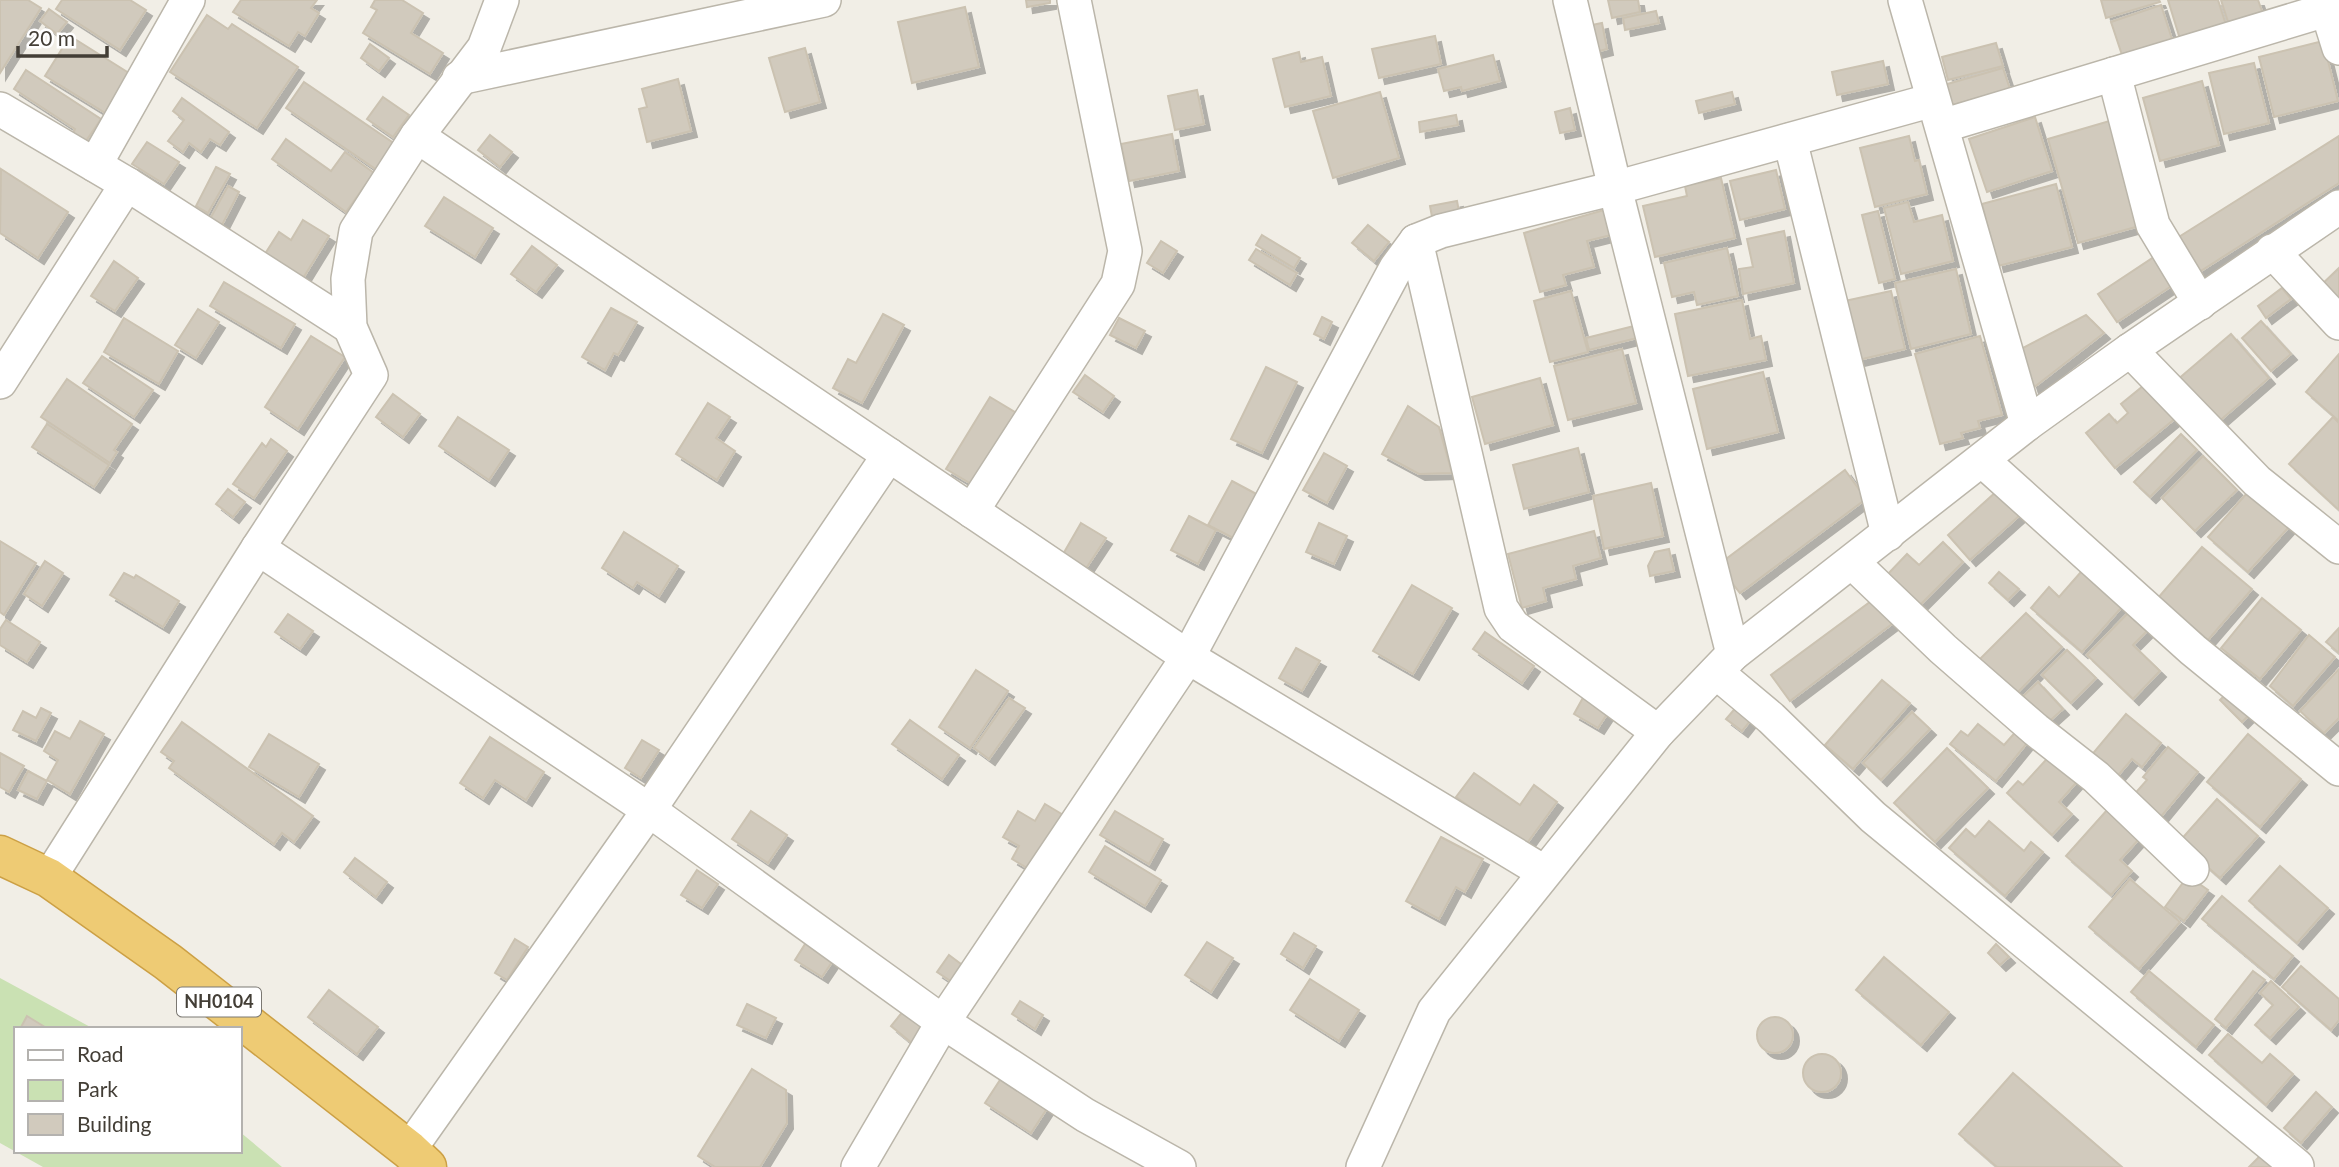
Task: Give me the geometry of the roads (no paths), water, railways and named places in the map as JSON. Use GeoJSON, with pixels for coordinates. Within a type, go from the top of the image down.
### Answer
{"type":"FeatureCollection","features":[{"type":"Feature","properties":{"kind":"highway","name":"NH0104"},"geometry":{"type":"LineString","coordinates":[[0,855],[49,878],[168,962],[418,1159]]}},
{"type":"Feature","properties":{"kind":"street"},"geometry":{"type":"LineString","coordinates":[[95,165],[188,0]]}},
{"type":"Feature","properties":{"kind":"street"},"geometry":{"type":"LineString","coordinates":[[49,878],[371,375],[350,327],[348,279],[356,231],[417,136],[484,48],[502,0]]}},
{"type":"Feature","properties":{"kind":"street"},"geometry":{"type":"LineString","coordinates":[[459,78],[824,0]]}},
{"type":"Feature","properties":{"kind":"street"},"geometry":{"type":"LineString","coordinates":[[972,511],[1118,284],[1125,251],[1073,0]]}},
{"type":"Feature","properties":{"kind":"street"},"geometry":{"type":"LineString","coordinates":[[1570,0],[1725,663],[1771,718],[1873,817],[2297,1166]]}},
{"type":"Feature","properties":{"kind":"street"},"geometry":{"type":"LineString","coordinates":[[1905,0],[2027,424]]}},
{"type":"Feature","properties":{"kind":"street"},"geometry":{"type":"LineString","coordinates":[[858,1167],[943,1022],[1188,657],[1396,268],[1416,241],[1441,231],[1615,188],[1790,140],[1938,113],[2114,74],[2330,5],[2339,48]]}},
{"type":"Feature","properties":{"kind":"street"},"geometry":{"type":"LineString","coordinates":[[2114,74],[2153,225],[2200,303]]}},
{"type":"Feature","properties":{"kind":"street"},"geometry":{"type":"LineString","coordinates":[[0,109],[127,184],[350,327]]}},
{"type":"Feature","properties":{"kind":"street"},"geometry":{"type":"LineString","coordinates":[[417,136],[1188,657],[1544,872]]}},
{"type":"Feature","properties":{"kind":"street"},"geometry":{"type":"LineString","coordinates":[[1790,140],[1888,534]]}},
{"type":"Feature","properties":{"kind":"street"},"geometry":{"type":"LineString","coordinates":[[0,382],[127,184]]}},
{"type":"Feature","properties":{"kind":"street"},"geometry":{"type":"LineString","coordinates":[[1363,1167],[1434,1012],[1658,732],[1725,663],[2027,424],[2272,251],[2339,207]]}},
{"type":"Feature","properties":{"kind":"street"},"geometry":{"type":"LineString","coordinates":[[1416,241],[1502,608],[1513,626],[1658,732]]}},
{"type":"Feature","properties":{"kind":"street"},"geometry":{"type":"LineString","coordinates":[[2272,251],[2339,323]]}},
{"type":"Feature","properties":{"kind":"street"},"geometry":{"type":"LineString","coordinates":[[2130,350],[2257,481],[2339,547]]}},
{"type":"Feature","properties":{"kind":"street"},"geometry":{"type":"LineString","coordinates":[[418,1159],[889,455]]}},
{"type":"Feature","properties":{"kind":"street"},"geometry":{"type":"LineString","coordinates":[[1982,460],[2193,650],[2339,769]]}},
{"type":"Feature","properties":{"kind":"street"},"geometry":{"type":"LineString","coordinates":[[258,548],[649,810],[943,1022],[1085,1115],[1179,1167]]}},
{"type":"Feature","properties":{"kind":"street"},"geometry":{"type":"LineString","coordinates":[[1852,562],[1964,667],[2036,730],[2096,777],[2192,869]]}}]}
